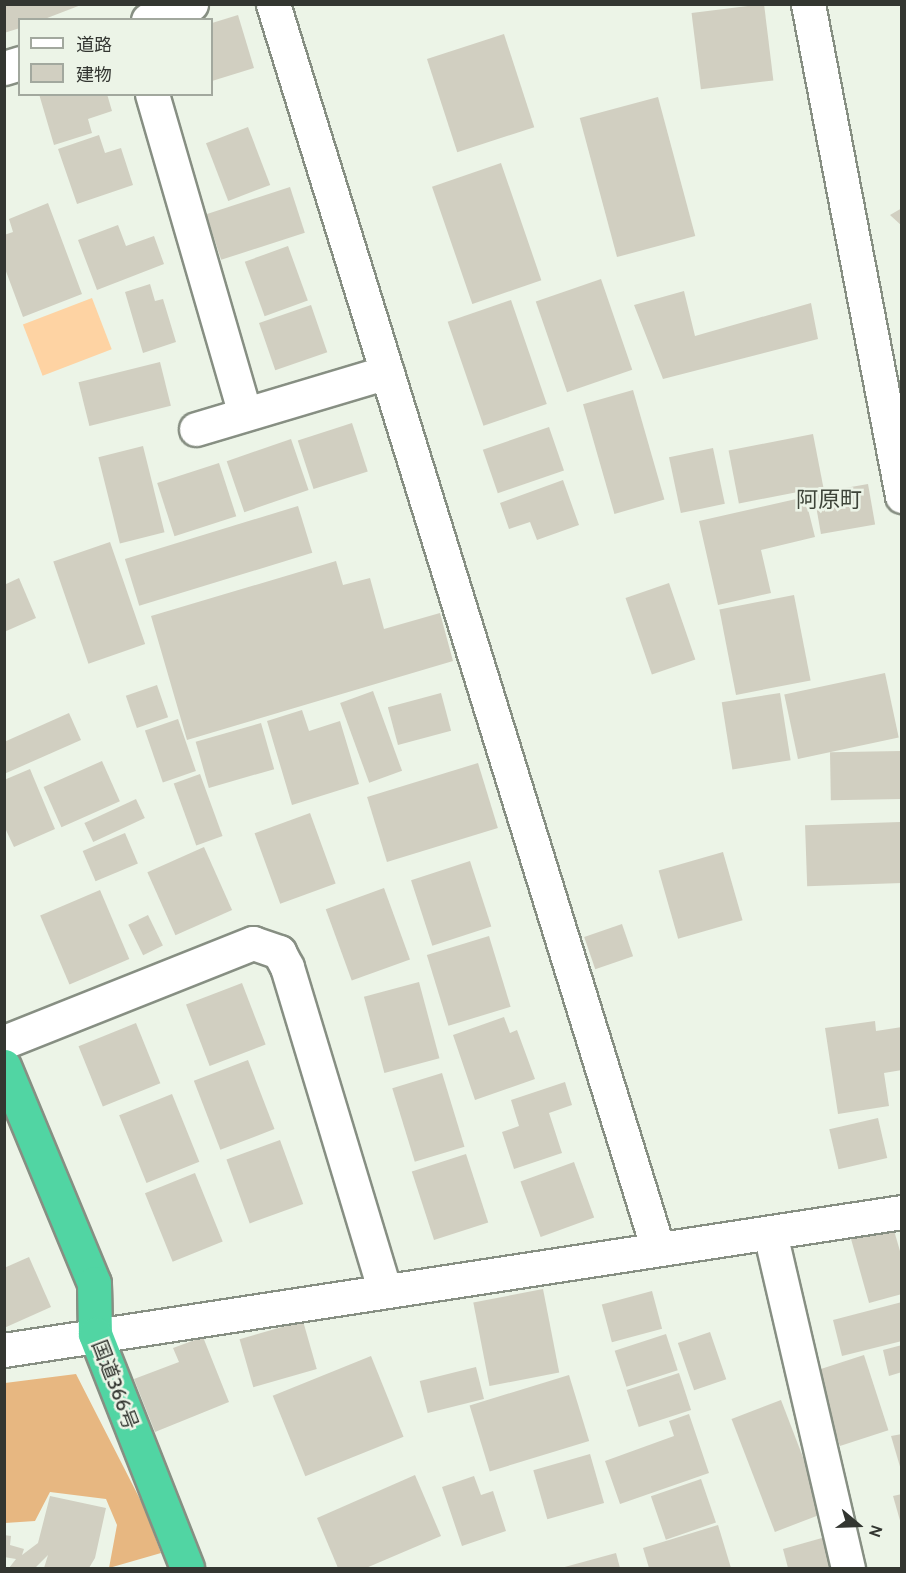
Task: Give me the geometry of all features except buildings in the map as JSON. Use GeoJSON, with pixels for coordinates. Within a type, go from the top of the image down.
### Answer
{"type":"FeatureCollection","features":[{"type":"Feature","properties":{"kind":"highway","name":"国道366号"},"geometry":{"type":"LineString","coordinates":[[4,1066],[94,1283],[95,1334],[187,1569]]}},
{"type":"Feature","properties":{"kind":"street"},"geometry":{"type":"LineString","coordinates":[[153,18],[191,4]]}},
{"type":"Feature","properties":{"kind":"street"},"geometry":{"type":"LineString","coordinates":[[273,4],[657,1246]]}},
{"type":"Feature","properties":{"kind":"street"},"geometry":{"type":"LineString","coordinates":[[808,4],[902,496]]}},
{"type":"Feature","properties":{"kind":"street"},"geometry":{"type":"LineString","coordinates":[[153,96],[245,414]]}},
{"type":"Feature","properties":{"kind":"street"},"geometry":{"type":"LineString","coordinates":[[196,429],[387,372]]}},
{"type":"Feature","properties":{"kind":"street"},"geometry":{"type":"LineString","coordinates":[[4,1042],[253,944],[279,952],[287,967],[385,1291]]}},
{"type":"Feature","properties":{"kind":"street"},"geometry":{"type":"LineString","coordinates":[[4,1350],[657,1246],[770,1233],[902,1212]]}},
{"type":"Feature","properties":{"kind":"street"},"geometry":{"type":"LineString","coordinates":[[770,1233],[848,1569]]}},
{"type":"Feature","properties":{"kind":"shaded area"},"geometry":{"type":"Polygon","coordinates":[[[92,298],[112,349],[43,376],[23,325],[92,298]]]}},
{"type":"Feature","properties":{"kind":"shaded area"},"geometry":{"type":"Polygon","coordinates":[[[76,1374],[144,1507],[161,1553],[109,1568],[117,1525],[106,1499],[50,1492],[35,1521],[5,1523],[5,1383],[76,1374]]]}},
{"type":"Feature","properties":{"kind":"district","name":"阿原町"},"geometry":{"type":"Point","coordinates":[829,500]}}]}
